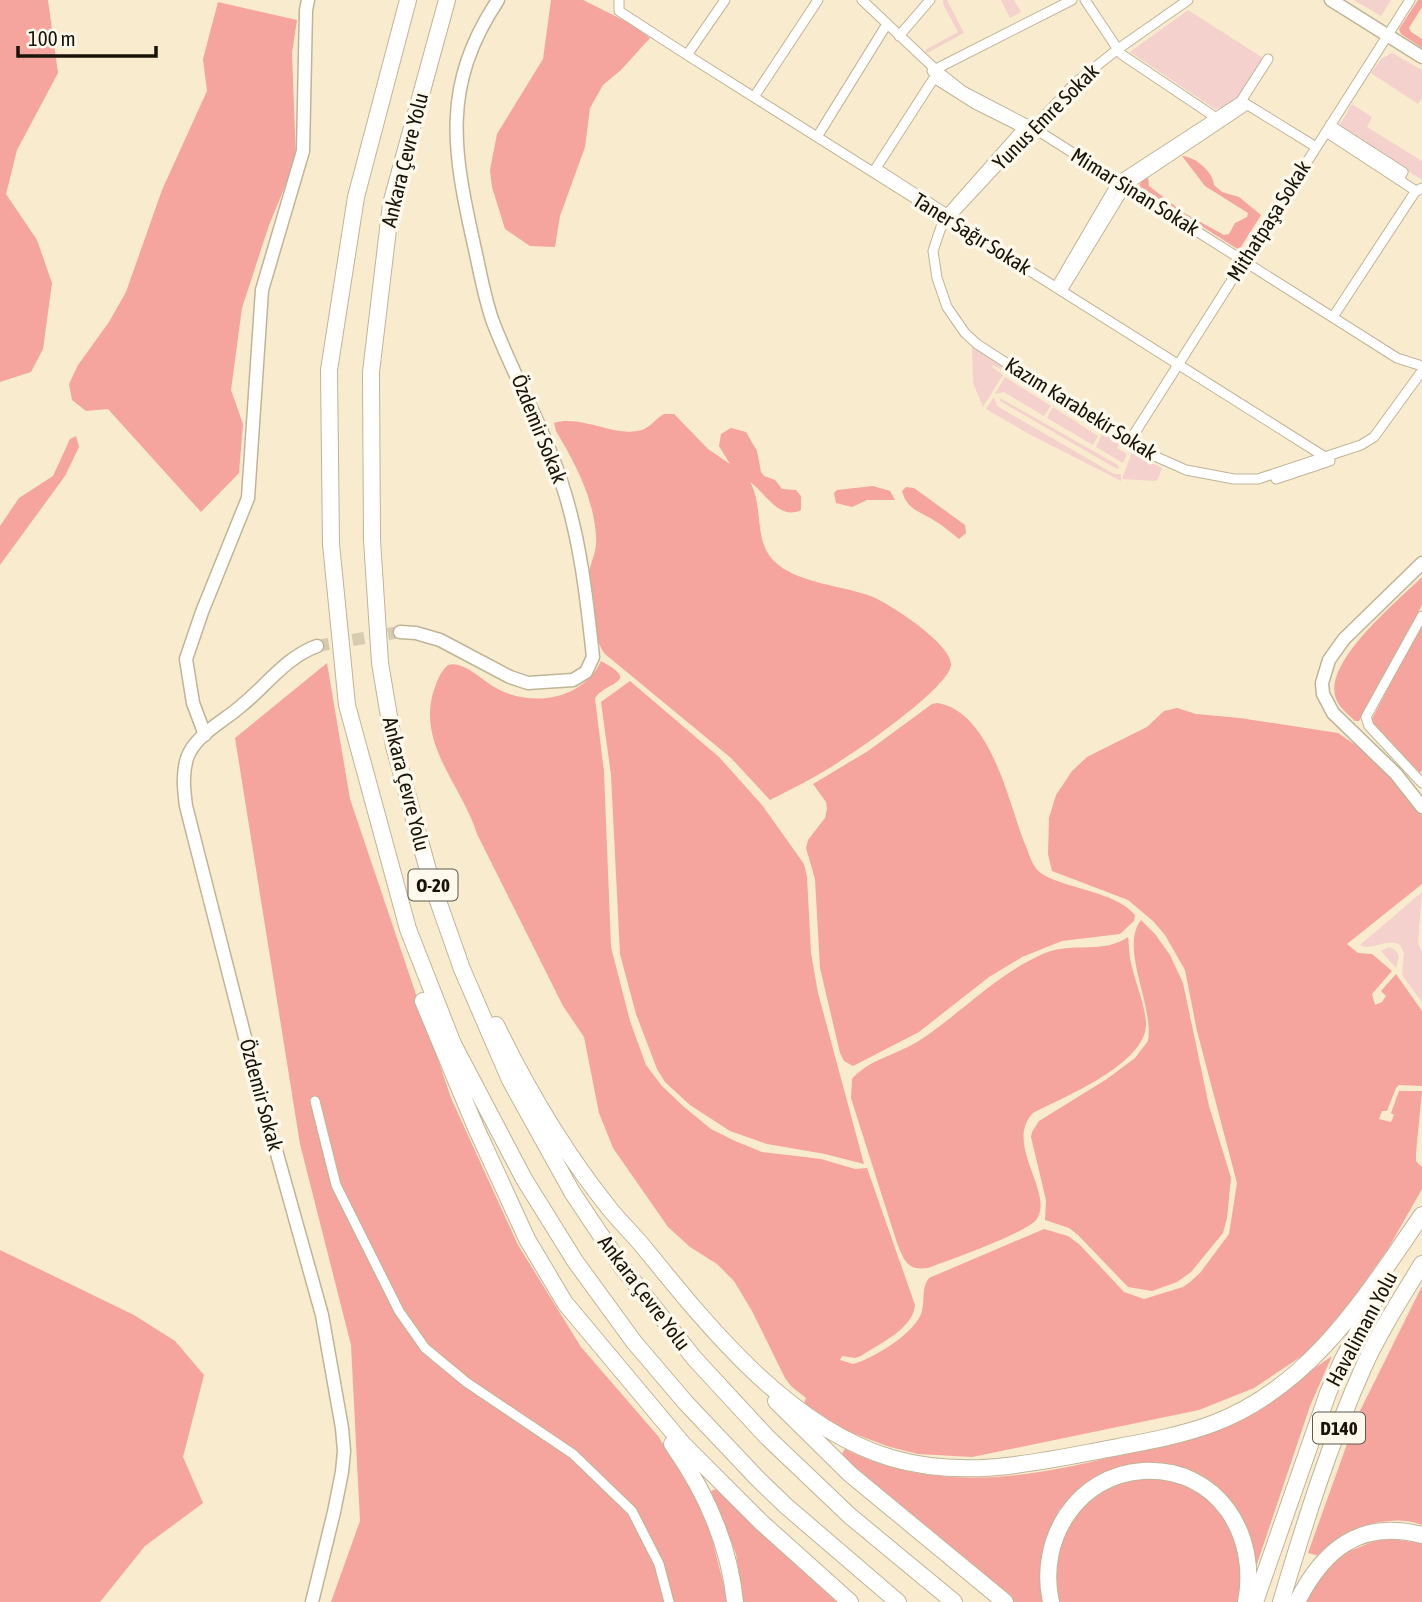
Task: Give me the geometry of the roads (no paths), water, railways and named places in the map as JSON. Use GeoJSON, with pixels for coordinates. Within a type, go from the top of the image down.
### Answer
{"type":"FeatureCollection","features":[{"type":"Feature","properties":{"kind":"highway","name":"Ankara Çevre Yolu"},"geometry":{"type":"LineString","coordinates":[[408,0],[356,197],[329,370],[331,544],[347,705],[391,875],[424,974],[474,1086],[524,1180],[576,1261],[634,1342],[685,1403],[786,1506],[898,1602]]}},
{"type":"Feature","properties":{"kind":"highway","name":"Ankara Çevre Yolu"},"geometry":{"type":"LineString","coordinates":[[447,0],[391,204],[371,372],[372,540],[380,663],[403,781],[431,881],[461,969],[496,1049],[542,1141],[588,1218],[657,1313],[743,1413],[841,1508],[954,1602]]}},
{"type":"Feature","properties":{"kind":"highway"},"geometry":{"type":"LineString","coordinates":[[347,705],[361,793],[404,952],[491,1162],[527,1238],[565,1303],[607,1362],[665,1435],[702,1491],[721,1535],[735,1602]]}},
{"type":"Feature","properties":{"kind":"highway"},"geometry":{"type":"LineString","coordinates":[[403,781],[496,1025],[536,1100],[609,1208],[765,1390],[850,1474],[1005,1602]]}},
{"type":"Feature","properties":{"kind":"highway"},"geometry":{"type":"LineString","coordinates":[[702,1317],[774,1388],[808,1416],[840,1436],[908,1462],[959,1470],[995,1468],[1049,1460],[1180,1433],[1210,1425],[1240,1412],[1289,1380],[1334,1337],[1422,1217]]}},
{"type":"Feature","properties":{"kind":"highway","name":"Havalimanı Yolu"},"geometry":{"type":"LineString","coordinates":[[1255,1602],[1328,1393],[1363,1322],[1422,1217]]}},
{"type":"Feature","properties":{"kind":"highway","name":"Havalimanı Yolu"},"geometry":{"type":"LineString","coordinates":[[1281,1602],[1308,1515],[1352,1395],[1377,1341],[1422,1264]]}},
{"type":"Feature","properties":{"kind":"highway"},"geometry":{"type":"LineString","coordinates":[[565,1303],[688,1450],[762,1523],[850,1602]]}},
{"type":"Feature","properties":{"kind":"highway"},"geometry":{"type":"LineString","coordinates":[[1051,1602],[1048,1561],[1053,1541],[1067,1514],[1081,1498],[1098,1486],[1125,1474],[1144,1471],[1166,1472],[1194,1482],[1211,1492],[1228,1510],[1238,1526],[1248,1554],[1249,1581],[1246,1602]]}},
{"type":"Feature","properties":{"kind":"highway"},"geometry":{"type":"LineString","coordinates":[[1297,1602],[1319,1565],[1349,1540],[1391,1531],[1422,1535]]}},
{"type":"Feature","properties":{"kind":"street"},"geometry":{"type":"LineString","coordinates":[[205,735],[193,703],[186,659],[202,611],[248,498],[262,290],[303,151],[303,79],[308,0]]}},
{"type":"Feature","properties":{"kind":"street","name":"Özdemir Sokak"},"geometry":{"type":"LineString","coordinates":[[400,632],[416,633],[440,640],[510,677],[528,683],[573,680],[586,672],[593,657],[579,557],[563,486],[488,307],[457,163],[456,114],[466,60],[479,29],[498,0]]}},
{"type":"Feature","properties":{"kind":"street","name":"Taner Sağır Sokak"},"geometry":{"type":"LineString","coordinates":[[619,0],[619,11],[687,55],[1329,456]]}},
{"type":"Feature","properties":{"kind":"street"},"geometry":{"type":"LineString","coordinates":[[687,55],[725,0]]}},
{"type":"Feature","properties":{"kind":"street"},"geometry":{"type":"LineString","coordinates":[[754,97],[818,0]]}},
{"type":"Feature","properties":{"kind":"street","name":"Mimar Sinan Sokak"},"geometry":{"type":"LineString","coordinates":[[862,0],[934,68],[978,100],[1122,183],[1397,358],[1422,368]]}},
{"type":"Feature","properties":{"kind":"street"},"geometry":{"type":"LineString","coordinates":[[900,36],[930,0]]}},
{"type":"Feature","properties":{"kind":"street"},"geometry":{"type":"LineString","coordinates":[[869,170],[934,68],[1072,0]]}},
{"type":"Feature","properties":{"kind":"street"},"geometry":{"type":"LineString","coordinates":[[1085,0],[1121,54],[1215,117]]}},
{"type":"Feature","properties":{"kind":"street","name":"Yunus Emre Sokak"},"geometry":{"type":"LineString","coordinates":[[948,219],[1028,127],[1074,83],[1188,0]]}},
{"type":"Feature","properties":{"kind":"street"},"geometry":{"type":"LineString","coordinates":[[1331,0],[1422,57]]}},
{"type":"Feature","properties":{"kind":"street","name":"Mithatpaşa Sokak"},"geometry":{"type":"LineString","coordinates":[[1129,442],[1410,0]]}},
{"type":"Feature","properties":{"kind":"street"},"geometry":{"type":"LineString","coordinates":[[817,137],[887,23]]}},
{"type":"Feature","properties":{"kind":"street"},"geometry":{"type":"LineString","coordinates":[[1122,183],[1244,103],[1268,59]]}},
{"type":"Feature","properties":{"kind":"street"},"geometry":{"type":"LineString","coordinates":[[934,78],[975,104],[1028,127],[947,214],[876,168],[934,78]]}},
{"type":"Feature","properties":{"kind":"street"},"geometry":{"type":"LineString","coordinates":[[1059,289],[1122,183],[1215,117],[1244,103]]}},
{"type":"Feature","properties":{"kind":"street"},"geometry":{"type":"LineString","coordinates":[[1244,103],[1316,147]]}},
{"type":"Feature","properties":{"kind":"street"},"geometry":{"type":"LineString","coordinates":[[1328,129],[1366,153],[1399,180],[1419,190],[1333,317]]}},
{"type":"Feature","properties":{"kind":"street","name":"Kazım Karabekir Sokak"},"geometry":{"type":"LineString","coordinates":[[948,219],[937,234],[933,251],[945,302],[959,326],[977,344],[1129,442],[1186,470],[1234,479],[1258,479],[1329,456]]}},
{"type":"Feature","properties":{"kind":"street"},"geometry":{"type":"LineString","coordinates":[[945,302],[940,304],[947,319],[972,345],[1135,452],[1173,470],[1209,479],[1253,484],[1319,465],[1331,460],[1329,456],[1361,446],[1372,440],[1422,368]]}},
{"type":"Feature","properties":{"kind":"street"},"geometry":{"type":"LineString","coordinates":[[1422,563],[1344,639],[1329,660],[1322,684],[1323,694],[1333,713],[1396,774],[1422,807]]}},
{"type":"Feature","properties":{"kind":"street"},"geometry":{"type":"LineString","coordinates":[[1422,616],[1366,717],[1366,722],[1422,783]]}},
{"type":"Feature","properties":{"kind":"street","name":"Özdemir Sokak"},"geometry":{"type":"LineString","coordinates":[[312,1602],[342,1472],[342,1428],[322,1315],[250,1057],[186,807],[183,780],[187,757],[197,741],[241,707],[289,660],[317,646]]}},
{"type":"Feature","properties":{"kind":"street"},"geometry":{"type":"LineString","coordinates":[[315,1101],[336,1185],[399,1311],[425,1348],[466,1382],[573,1454],[632,1511],[659,1564],[669,1602]]}},
{"type":"Feature","properties":{"kind":"tunnel"},"geometry":{"type":"LineString","coordinates":[[317,646],[400,632]]}}]}
